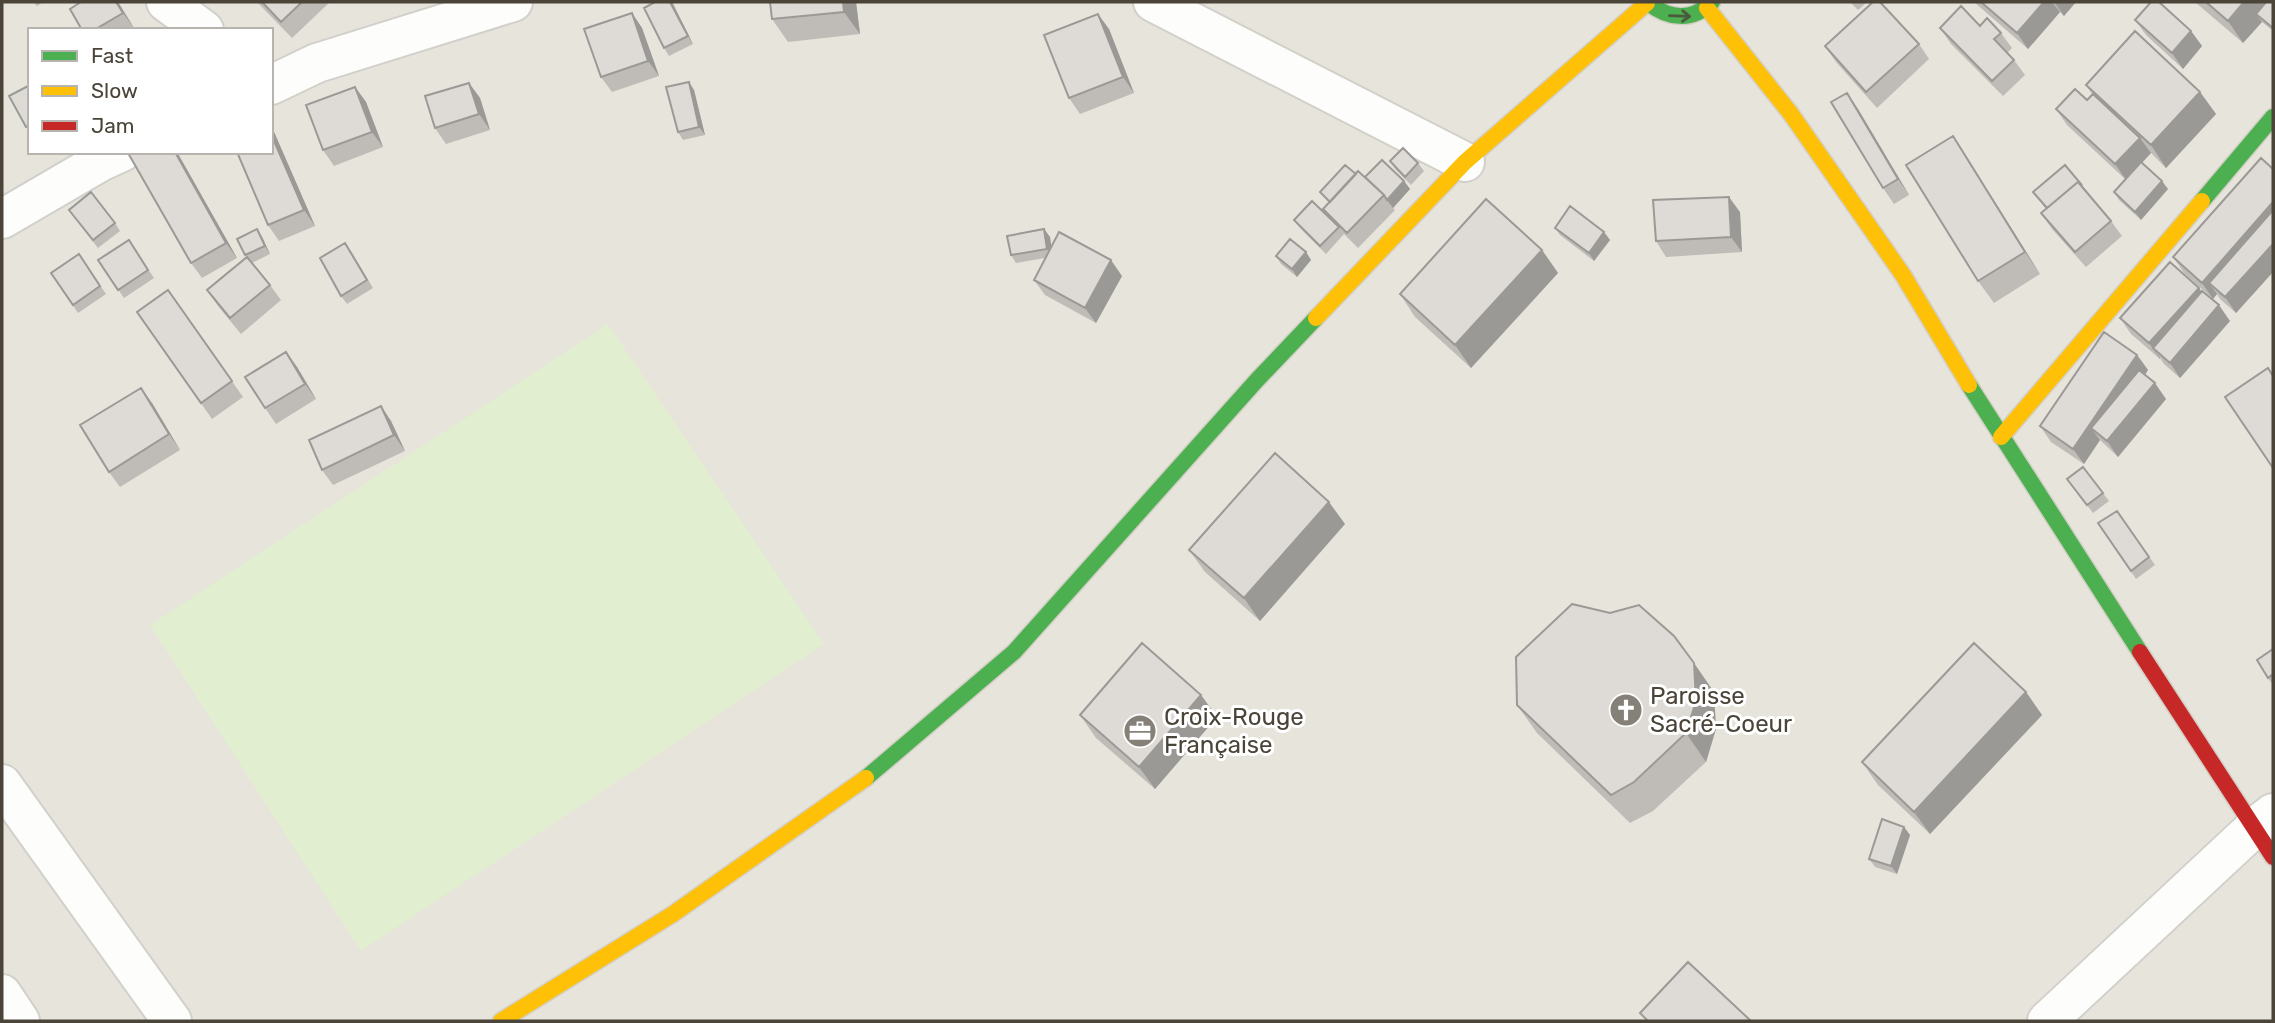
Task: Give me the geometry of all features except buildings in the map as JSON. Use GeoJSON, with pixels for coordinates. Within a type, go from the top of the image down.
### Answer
{"type":"FeatureCollection","features":[{"type":"Feature","properties":{"kind":"main road"},"geometry":{"type":"LineString","coordinates":[[501,1021],[673,914],[857,785],[1014,652],[1257,380],[1465,162],[1647,2],[1661,13],[1676,18],[1693,16],[1710,5],[1791,114],[1903,275],[2001,437],[2267,832]]}},
{"type":"Feature","properties":{"kind":"main road"},"geometry":{"type":"LineString","coordinates":[[2001,437],[2273,117]]}},
{"type":"Feature","properties":{"kind":"street"},"geometry":{"type":"LineString","coordinates":[[166,2],[201,28]]}},
{"type":"Feature","properties":{"kind":"street"},"geometry":{"type":"LineString","coordinates":[[273,84],[317,64],[513,2]]}},
{"type":"Feature","properties":{"kind":"street"},"geometry":{"type":"LineString","coordinates":[[1153,2],[1465,162]]}},
{"type":"Feature","properties":{"kind":"street"},"geometry":{"type":"LineString","coordinates":[[273,55],[317,64]]}},
{"type":"Feature","properties":{"kind":"street"},"geometry":{"type":"LineString","coordinates":[[2,219],[118,154]]}},
{"type":"Feature","properties":{"kind":"street"},"geometry":{"type":"LineString","coordinates":[[2,784],[172,1021]]}},
{"type":"Feature","properties":{"kind":"street"},"geometry":{"type":"LineString","coordinates":[[2047,1021],[2267,832]]}},
{"type":"Feature","properties":{"kind":"street"},"geometry":{"type":"LineString","coordinates":[[2,994],[20,1021]]}},
{"type":"Feature","properties":{"kind":"shaded area"},"geometry":{"type":"Polygon","coordinates":[[[2,2],[2273,2],[2273,1021],[2,1021],[2,2]]]}},
{"type":"Feature","properties":{"kind":"green space"},"geometry":{"type":"Polygon","coordinates":[[[608,324],[824,644],[361,951],[150,625],[608,324]]]}},
{"type":"Feature","properties":{"kind":"traffic: fast"},"geometry":{"type":"LineString","coordinates":[[1647,2],[1663,12],[1680,16],[1696,13],[1712,2]]}},
{"type":"Feature","properties":{"kind":"traffic: fast"},"geometry":{"type":"LineString","coordinates":[[2202,201],[2273,117]]}},
{"type":"Feature","properties":{"kind":"traffic: fast"},"geometry":{"type":"LineString","coordinates":[[866,778],[1014,652],[1257,380],[1316,318]]}},
{"type":"Feature","properties":{"kind":"traffic: fast"},"geometry":{"type":"LineString","coordinates":[[1969,385],[2140,652]]}},
{"type":"Feature","properties":{"kind":"traffic: slow"},"geometry":{"type":"LineString","coordinates":[[1316,318],[1465,162],[1647,3]]}},
{"type":"Feature","properties":{"kind":"traffic: slow"},"geometry":{"type":"LineString","coordinates":[[1707,8],[1791,114],[1903,275],[1969,385]]}},
{"type":"Feature","properties":{"kind":"traffic: slow"},"geometry":{"type":"LineString","coordinates":[[2001,437],[2202,201]]}},
{"type":"Feature","properties":{"kind":"traffic: slow"},"geometry":{"type":"LineString","coordinates":[[501,1021],[673,914],[866,778]]}},
{"type":"Feature","properties":{"kind":"traffic: jam"},"geometry":{"type":"LineString","coordinates":[[2140,652],[2273,857]]}},
{"type":"Feature","properties":{"kind":"place","name":"Paroisse Sacré-Coeur"},"geometry":{"type":"Point","coordinates":[1626,710]}},
{"type":"Feature","properties":{"kind":"place","name":"Croix-Rouge Française"},"geometry":{"type":"Point","coordinates":[1140,731]}}]}
